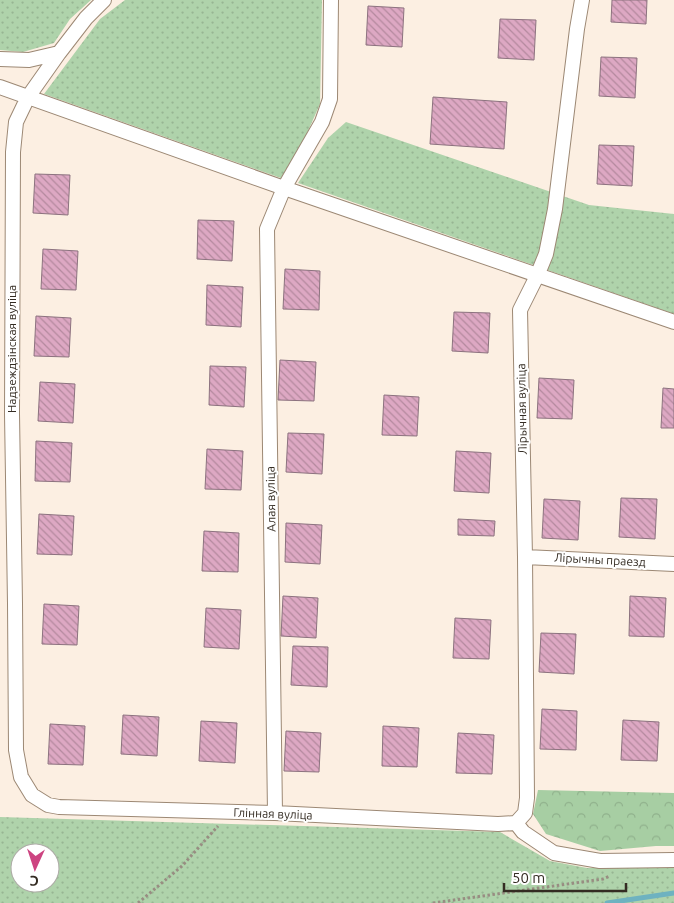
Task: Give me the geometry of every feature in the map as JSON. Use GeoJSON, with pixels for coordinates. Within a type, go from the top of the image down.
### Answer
{"type":"FeatureCollection","features":[{"type":"Feature","properties":{"kind":"street","name":"Надзеждзінская вуліца"},"geometry":{"type":"LineString","coordinates":[[32,795],[21,778],[16,750],[12,460],[13,152],[16,122],[28,97],[86,18],[104,0]]}},
{"type":"Feature","properties":{"kind":"street","name":"Алая вуліца"},"geometry":{"type":"LineString","coordinates":[[275,813],[267,229],[284,188],[322,122],[330,99],[331,0]]}},
{"type":"Feature","properties":{"kind":"street","name":"Лірычная вуліца"},"geometry":{"type":"LineString","coordinates":[[516,823],[525,813],[527,798],[520,310],[546,254],[555,209],[582,0]]}},
{"type":"Feature","properties":{"kind":"street"},"geometry":{"type":"LineString","coordinates":[[0,59],[29,60],[59,53]]}},
{"type":"Feature","properties":{"kind":"street"},"geometry":{"type":"LineString","coordinates":[[0,88],[537,276],[670,319]]}},
{"type":"Feature","properties":{"kind":"street"},"geometry":{"type":"LineString","coordinates":[[0,423],[12,414]]}},
{"type":"Feature","properties":{"kind":"street"},"geometry":{"type":"LineString","coordinates":[[0,451],[12,460]]}},
{"type":"Feature","properties":{"kind":"street","name":"Лірычны праезд"},"geometry":{"type":"LineString","coordinates":[[525,557],[674,564]]}},
{"type":"Feature","properties":{"kind":"street","name":"Глінная вуліца"},"geometry":{"type":"LineString","coordinates":[[32,795],[48,804],[59,807],[275,813],[498,824],[516,823]]}},
{"type":"Feature","properties":{"kind":"street"},"geometry":{"type":"LineString","coordinates":[[516,823],[523,832],[554,853],[600,861],[674,860]]}},
{"type":"Feature","properties":{"kind":"path"},"geometry":{"type":"LineString","coordinates":[[138,903],[182,866],[230,812]]}},
{"type":"Feature","properties":{"kind":"path"},"geometry":{"type":"LineString","coordinates":[[433,903],[603,879],[612,875]]}},
{"type":"Feature","properties":{"kind":"green space"},"geometry":{"type":"Polygon","coordinates":[[[0,0],[91,0],[70,19],[54,43],[23,52],[0,50],[0,0]]]}},
{"type":"Feature","properties":{"kind":"green space"},"geometry":{"type":"Polygon","coordinates":[[[125,0],[322,0],[320,104],[304,140],[281,178],[44,94],[100,19],[125,0]]]}},
{"type":"Feature","properties":{"kind":"green space"},"geometry":{"type":"Polygon","coordinates":[[[346,122],[589,205],[674,214],[674,314],[298,183],[328,138],[346,122]]]}},
{"type":"Feature","properties":{"kind":"green space"},"geometry":{"type":"Polygon","coordinates":[[[538,790],[674,793],[674,846],[600,851],[546,834],[533,814],[538,790]]]}},
{"type":"Feature","properties":{"kind":"green space"},"geometry":{"type":"Polygon","coordinates":[[[0,817],[500,832],[550,861],[587,868],[674,868],[674,903],[0,903],[0,817]]]}},
{"type":"Feature","properties":{"kind":"building"},"geometry":{"type":"Polygon","coordinates":[[[612,0],[647,0],[646,24],[611,22],[612,0]]]}},
{"type":"Feature","properties":{"kind":"building"},"geometry":{"type":"Polygon","coordinates":[[[368,6],[404,8],[402,47],[366,45],[368,6]]]}},
{"type":"Feature","properties":{"kind":"building"},"geometry":{"type":"Polygon","coordinates":[[[500,19],[536,20],[534,60],[498,58],[500,19]]]}},
{"type":"Feature","properties":{"kind":"building"},"geometry":{"type":"Polygon","coordinates":[[[601,57],[637,58],[635,98],[599,96],[601,57]]]}},
{"type":"Feature","properties":{"kind":"building"},"geometry":{"type":"Polygon","coordinates":[[[433,97],[507,102],[504,149],[430,144],[433,97]]]}},
{"type":"Feature","properties":{"kind":"building"},"geometry":{"type":"Polygon","coordinates":[[[599,145],[634,146],[632,186],[597,184],[599,145]]]}},
{"type":"Feature","properties":{"kind":"building"},"geometry":{"type":"Polygon","coordinates":[[[35,174],[70,175],[68,215],[33,213],[35,174]]]}},
{"type":"Feature","properties":{"kind":"building"},"geometry":{"type":"Polygon","coordinates":[[[198,220],[234,221],[232,261],[197,259],[198,220]]]}},
{"type":"Feature","properties":{"kind":"building"},"geometry":{"type":"Polygon","coordinates":[[[43,249],[78,251],[76,290],[41,289],[43,249]]]}},
{"type":"Feature","properties":{"kind":"building"},"geometry":{"type":"Polygon","coordinates":[[[285,269],[320,271],[319,310],[283,309],[285,269]]]}},
{"type":"Feature","properties":{"kind":"building"},"geometry":{"type":"Polygon","coordinates":[[[207,285],[243,287],[241,327],[206,325],[207,285]]]}},
{"type":"Feature","properties":{"kind":"building"},"geometry":{"type":"Polygon","coordinates":[[[454,312],[490,313],[488,353],[452,351],[454,312]]]}},
{"type":"Feature","properties":{"kind":"building"},"geometry":{"type":"Polygon","coordinates":[[[36,316],[71,318],[69,357],[34,356],[36,316]]]}},
{"type":"Feature","properties":{"kind":"building"},"geometry":{"type":"Polygon","coordinates":[[[280,360],[316,362],[314,401],[278,400],[280,360]]]}},
{"type":"Feature","properties":{"kind":"building"},"geometry":{"type":"Polygon","coordinates":[[[210,366],[246,367],[244,407],[209,405],[210,366]]]}},
{"type":"Feature","properties":{"kind":"building"},"geometry":{"type":"Polygon","coordinates":[[[539,378],[574,380],[572,419],[537,418],[539,378]]]}},
{"type":"Feature","properties":{"kind":"building"},"geometry":{"type":"Polygon","coordinates":[[[40,382],[75,384],[73,423],[38,421],[40,382]]]}},
{"type":"Feature","properties":{"kind":"building"},"geometry":{"type":"Polygon","coordinates":[[[663,388],[674,389],[674,428],[661,428],[663,388]]]}},
{"type":"Feature","properties":{"kind":"building"},"geometry":{"type":"Polygon","coordinates":[[[384,395],[419,397],[417,436],[382,435],[384,395]]]}},
{"type":"Feature","properties":{"kind":"building"},"geometry":{"type":"Polygon","coordinates":[[[288,433],[324,434],[322,474],[286,472],[288,433]]]}},
{"type":"Feature","properties":{"kind":"building"},"geometry":{"type":"Polygon","coordinates":[[[36,441],[72,443],[70,482],[35,481],[36,441]]]}},
{"type":"Feature","properties":{"kind":"building"},"geometry":{"type":"Polygon","coordinates":[[[207,449],[243,451],[241,490],[205,489],[207,449]]]}},
{"type":"Feature","properties":{"kind":"building"},"geometry":{"type":"Polygon","coordinates":[[[456,451],[491,453],[489,493],[454,491],[456,451]]]}},
{"type":"Feature","properties":{"kind":"building"},"geometry":{"type":"Polygon","coordinates":[[[621,498],[657,499],[655,539],[619,537],[621,498]]]}},
{"type":"Feature","properties":{"kind":"building"},"geometry":{"type":"Polygon","coordinates":[[[544,499],[580,501],[578,540],[542,538],[544,499]]]}},
{"type":"Feature","properties":{"kind":"building"},"geometry":{"type":"Polygon","coordinates":[[[39,514],[74,516],[72,555],[37,554],[39,514]]]}},
{"type":"Feature","properties":{"kind":"building"},"geometry":{"type":"Polygon","coordinates":[[[458,519],[495,521],[494,536],[458,535],[458,519]]]}},
{"type":"Feature","properties":{"kind":"building"},"geometry":{"type":"Polygon","coordinates":[[[286,523],[322,525],[320,564],[285,562],[286,523]]]}},
{"type":"Feature","properties":{"kind":"building"},"geometry":{"type":"Polygon","coordinates":[[[204,531],[239,533],[238,572],[202,571],[204,531]]]}},
{"type":"Feature","properties":{"kind":"building"},"geometry":{"type":"Polygon","coordinates":[[[283,596],[318,598],[316,638],[281,636],[283,596]]]}},
{"type":"Feature","properties":{"kind":"building"},"geometry":{"type":"Polygon","coordinates":[[[630,596],[666,598],[664,637],[629,636],[630,596]]]}},
{"type":"Feature","properties":{"kind":"building"},"geometry":{"type":"Polygon","coordinates":[[[44,604],[79,606],[77,645],[42,644],[44,604]]]}},
{"type":"Feature","properties":{"kind":"building"},"geometry":{"type":"Polygon","coordinates":[[[206,608],[241,610],[239,649],[204,647],[206,608]]]}},
{"type":"Feature","properties":{"kind":"building"},"geometry":{"type":"Polygon","coordinates":[[[455,618],[491,620],[489,659],[453,658],[455,618]]]}},
{"type":"Feature","properties":{"kind":"building"},"geometry":{"type":"Polygon","coordinates":[[[541,633],[576,634],[574,674],[539,672],[541,633]]]}},
{"type":"Feature","properties":{"kind":"building"},"geometry":{"type":"Polygon","coordinates":[[[293,646],[328,647],[327,687],[291,685],[293,646]]]}},
{"type":"Feature","properties":{"kind":"building"},"geometry":{"type":"Polygon","coordinates":[[[542,709],[577,711],[576,750],[540,749],[542,709]]]}},
{"type":"Feature","properties":{"kind":"building"},"geometry":{"type":"Polygon","coordinates":[[[123,715],[159,717],[157,756],[121,754],[123,715]]]}},
{"type":"Feature","properties":{"kind":"building"},"geometry":{"type":"Polygon","coordinates":[[[623,720],[659,722],[657,761],[621,760],[623,720]]]}},
{"type":"Feature","properties":{"kind":"building"},"geometry":{"type":"Polygon","coordinates":[[[201,721],[237,723],[235,763],[199,761],[201,721]]]}},
{"type":"Feature","properties":{"kind":"building"},"geometry":{"type":"Polygon","coordinates":[[[50,724],[85,726],[83,765],[48,764],[50,724]]]}},
{"type":"Feature","properties":{"kind":"building"},"geometry":{"type":"Polygon","coordinates":[[[383,726],[419,728],[417,767],[382,766],[383,726]]]}},
{"type":"Feature","properties":{"kind":"building"},"geometry":{"type":"Polygon","coordinates":[[[286,731],[321,733],[319,772],[284,771],[286,731]]]}},
{"type":"Feature","properties":{"kind":"building"},"geometry":{"type":"Polygon","coordinates":[[[458,733],[494,735],[492,774],[456,773],[458,733]]]}},
{"type":"Feature","properties":{"kind":"waterway"},"geometry":{"type":"LineString","coordinates":[[607,903],[674,893]]}}]}
